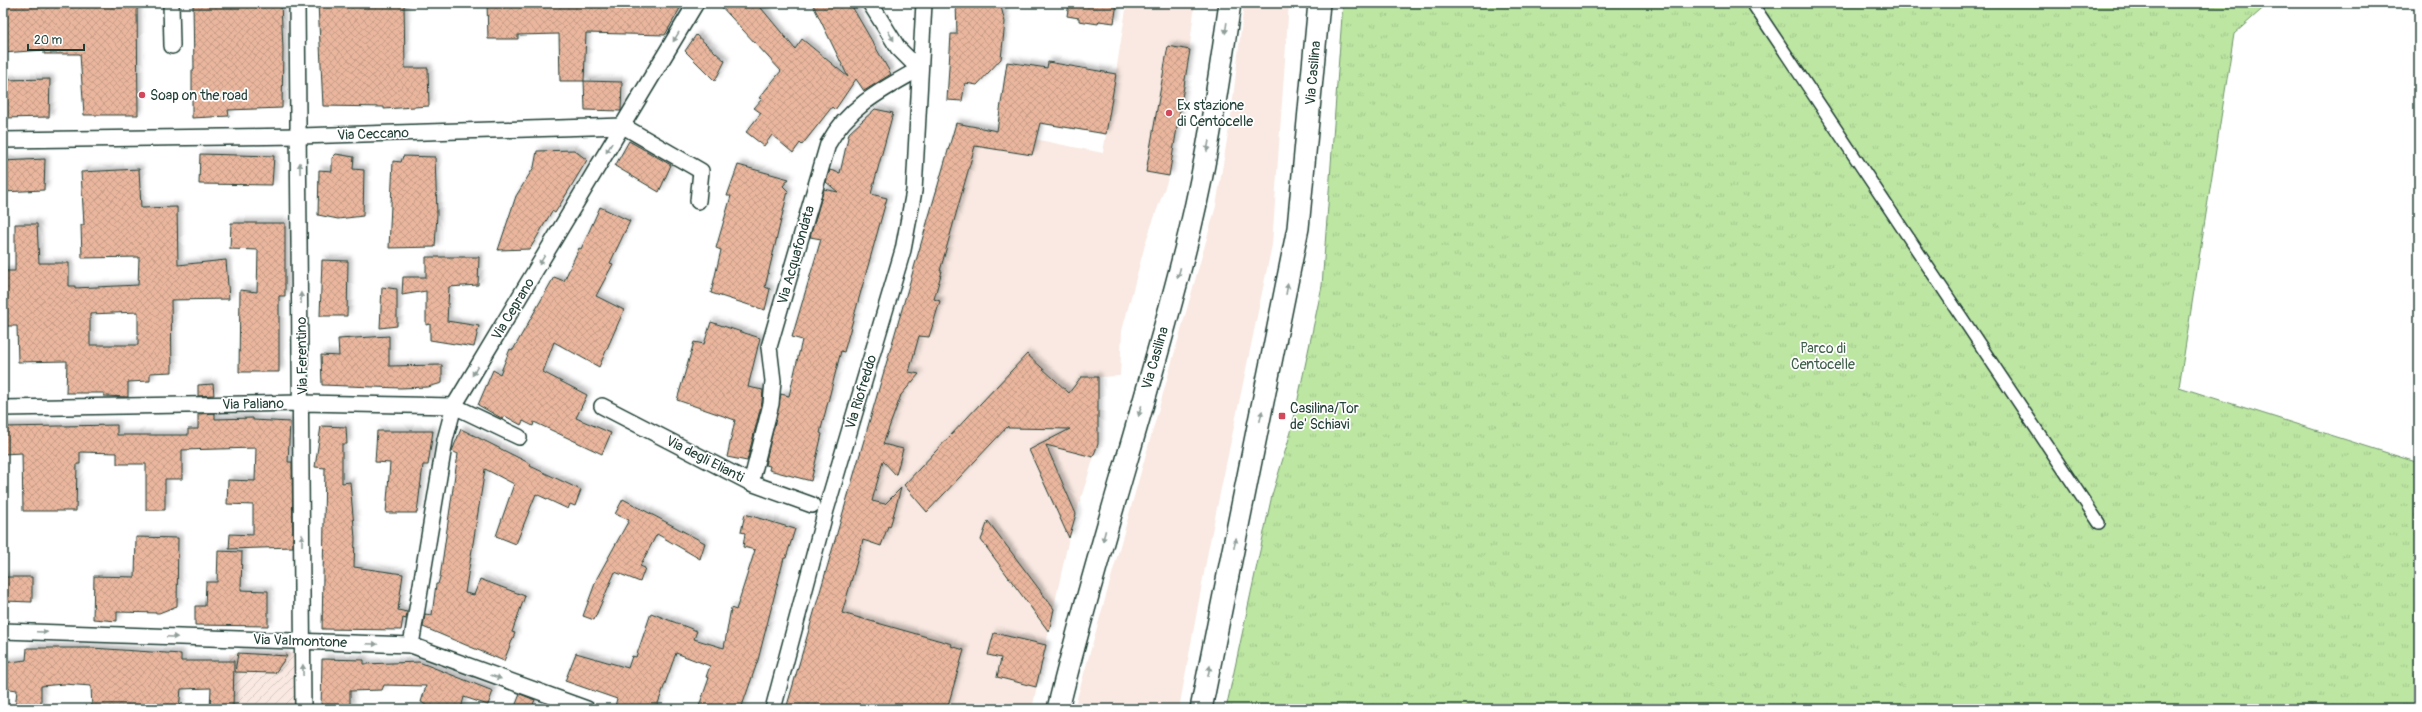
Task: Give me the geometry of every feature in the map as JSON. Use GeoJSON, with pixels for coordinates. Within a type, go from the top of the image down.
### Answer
{"type":"FeatureCollection","features":[{"type":"Feature","properties":{"kind":"main road","name":"Via Casilina"},"geometry":{"type":"LineString","coordinates":[[1058,709],[1075,640],[1190,231],[1210,131],[1230,3]]}},
{"type":"Feature","properties":{"kind":"main road","name":"Via Casilina"},"geometry":{"type":"LineString","coordinates":[[1201,709],[1298,228],[1319,3]]}},
{"type":"Feature","properties":{"kind":"street"},"geometry":{"type":"LineString","coordinates":[[171,3],[172,46]]}},
{"type":"Feature","properties":{"kind":"street","name":"Via Ferentino"},"geometry":{"type":"LineString","coordinates":[[297,3],[300,136],[303,709]]}},
{"type":"Feature","properties":{"kind":"street","name":"Via Ceprano"},"geometry":{"type":"LineString","coordinates":[[412,645],[445,440],[454,406],[696,3]]}},
{"type":"Feature","properties":{"kind":"street"},"geometry":{"type":"LineString","coordinates":[[870,3],[898,48],[919,70]]}},
{"type":"Feature","properties":{"kind":"street","name":"Via Riofreddo"},"geometry":{"type":"LineString","coordinates":[[772,709],[826,510],[903,250],[914,191],[919,70],[924,3]]}},
{"type":"Feature","properties":{"kind":"street"},"geometry":{"type":"LineString","coordinates":[[1752,3],[2099,523]]}},
{"type":"Feature","properties":{"kind":"street","name":"Via Acquafondata"},"geometry":{"type":"LineString","coordinates":[[751,483],[771,404],[773,381],[769,347],[828,144],[835,130],[859,106],[874,95],[919,70]]}},
{"type":"Feature","properties":{"kind":"street"},"geometry":{"type":"LineString","coordinates":[[623,126],[701,171],[698,201]]}},
{"type":"Feature","properties":{"kind":"street","name":"Via Ceccano"},"geometry":{"type":"LineString","coordinates":[[3,140],[300,136],[623,126]]}},
{"type":"Feature","properties":{"kind":"street","name":"Via Paliano"},"geometry":{"type":"LineString","coordinates":[[3,408],[302,403],[454,406],[520,437]]}},
{"type":"Feature","properties":{"kind":"street","name":"Via degli Elianti"},"geometry":{"type":"LineString","coordinates":[[602,406],[751,483],[812,505]]}},
{"type":"Feature","properties":{"kind":"street","name":"Via Valmontone"},"geometry":{"type":"LineString","coordinates":[[3,631],[412,645],[587,709]]}},
{"type":"Feature","properties":{"kind":"shaded area"},"geometry":{"type":"Polygon","coordinates":[[[1127,3],[1195,3],[1185,86],[1169,176],[1146,241],[1122,331],[1120,376],[1098,377],[1098,444],[1070,533],[1032,709],[786,709],[956,123],[1103,153],[1127,3]]]}},
{"type":"Feature","properties":{"kind":"shaded area"},"geometry":{"type":"Polygon","coordinates":[[[1244,3],[1289,3],[1272,245],[1209,546],[1179,709],[1074,709],[1216,206],[1231,116],[1244,3]]]}},
{"type":"Feature","properties":{"kind":"shaded area"},"geometry":{"type":"Polygon","coordinates":[[[295,653],[296,709],[232,709],[229,654],[295,653]]]}},
{"type":"Feature","properties":{"kind":"green space","name":"Parco di Centocelle"},"geometry":{"type":"Polygon","coordinates":[[[1343,3],[2269,3],[2234,34],[2179,387],[2419,463],[2419,709],[1226,709],[1272,495],[1291,432],[1322,286],[1343,3]]]}},
{"type":"Feature","properties":{"kind":"building"},"geometry":{"type":"Polygon","coordinates":[[[3,3],[137,3],[138,115],[84,115],[80,54],[44,54],[44,50],[3,53],[3,3]]]}},
{"type":"Feature","properties":{"kind":"building"},"geometry":{"type":"Polygon","coordinates":[[[193,3],[281,3],[283,49],[282,108],[228,110],[229,116],[192,118],[192,70],[194,70],[193,3]]]}},
{"type":"Feature","properties":{"kind":"building"},"geometry":{"type":"Polygon","coordinates":[[[318,3],[404,3],[405,68],[428,68],[429,106],[384,109],[384,107],[323,106],[318,3]]]}},
{"type":"Feature","properties":{"kind":"building"},"geometry":{"type":"Polygon","coordinates":[[[487,3],[683,3],[665,35],[586,33],[584,81],[560,81],[559,34],[518,35],[518,39],[488,39],[487,3]]]}},
{"type":"Feature","properties":{"kind":"building"},"geometry":{"type":"Polygon","coordinates":[[[718,3],[757,3],[795,49],[802,39],[848,77],[812,3],[850,3],[891,74],[864,91],[856,79],[835,110],[832,107],[802,145],[800,143],[793,153],[772,135],[764,146],[746,132],[761,113],[754,108],[762,99],[759,98],[781,71],[718,3]]]}},
{"type":"Feature","properties":{"kind":"building"},"geometry":{"type":"Polygon","coordinates":[[[956,3],[1000,3],[1005,22],[1001,59],[977,85],[965,83],[962,101],[947,100],[951,34],[957,34],[956,3]]]}},
{"type":"Feature","properties":{"kind":"building"},"geometry":{"type":"Polygon","coordinates":[[[1069,3],[1117,3],[1114,23],[1099,21],[1098,24],[1079,21],[1079,18],[1067,16],[1069,3]]]}},
{"type":"Feature","properties":{"kind":"building"},"geometry":{"type":"Polygon","coordinates":[[[696,35],[725,61],[715,81],[685,51],[696,35]]]}},
{"type":"Feature","properties":{"kind":"building"},"geometry":{"type":"Polygon","coordinates":[[[1168,46],[1190,50],[1169,176],[1146,172],[1168,46]]]}},
{"type":"Feature","properties":{"kind":"building"},"geometry":{"type":"Polygon","coordinates":[[[1007,62],[1047,68],[1048,62],[1116,74],[1106,134],[1040,123],[1032,155],[975,146],[940,271],[942,271],[934,299],[940,301],[929,337],[919,336],[909,372],[919,374],[901,395],[883,444],[903,449],[896,475],[883,461],[872,501],[885,504],[901,488],[890,527],[888,526],[881,546],[863,540],[842,613],[952,644],[951,646],[964,650],[947,709],[786,709],[956,123],[997,131],[1007,62]]]}},
{"type":"Feature","properties":{"kind":"building"},"geometry":{"type":"Polygon","coordinates":[[[50,79],[49,117],[3,118],[3,80],[50,79]]]}},
{"type":"Feature","properties":{"kind":"building"},"geometry":{"type":"Polygon","coordinates":[[[584,81],[622,82],[621,111],[585,110],[584,81]]]}},
{"type":"Feature","properties":{"kind":"building"},"geometry":{"type":"Polygon","coordinates":[[[875,109],[893,113],[871,194],[887,198],[844,352],[841,351],[820,433],[822,434],[811,481],[769,470],[770,466],[765,465],[781,394],[789,396],[802,340],[792,337],[821,239],[810,237],[824,189],[838,192],[826,182],[830,170],[840,173],[849,133],[875,109]]]}},
{"type":"Feature","properties":{"kind":"building"},"geometry":{"type":"Polygon","coordinates":[[[629,141],[671,165],[659,192],[615,166],[629,141]]]}},
{"type":"Feature","properties":{"kind":"building"},"geometry":{"type":"Polygon","coordinates":[[[574,150],[587,160],[555,213],[552,211],[530,249],[498,250],[516,196],[534,167],[537,151],[574,150]]]}},
{"type":"Feature","properties":{"kind":"building"},"geometry":{"type":"Polygon","coordinates":[[[200,154],[274,156],[272,185],[199,184],[200,154]]]}},
{"type":"Feature","properties":{"kind":"building"},"geometry":{"type":"Polygon","coordinates":[[[336,154],[354,157],[353,169],[364,170],[363,216],[338,219],[318,215],[319,170],[332,171],[332,158],[336,154]]]}},
{"type":"Feature","properties":{"kind":"building"},"geometry":{"type":"Polygon","coordinates":[[[403,156],[435,157],[437,214],[435,247],[389,248],[393,161],[401,162],[403,156]]]}},
{"type":"Feature","properties":{"kind":"building"},"geometry":{"type":"Polygon","coordinates":[[[45,159],[44,190],[3,192],[3,161],[45,159]]]}},
{"type":"Feature","properties":{"kind":"building"},"geometry":{"type":"Polygon","coordinates":[[[738,165],[789,179],[783,186],[788,191],[765,287],[770,289],[765,310],[711,293],[721,250],[716,248],[731,196],[727,196],[738,165]]]}},
{"type":"Feature","properties":{"kind":"building"},"geometry":{"type":"Polygon","coordinates":[[[139,169],[141,208],[177,207],[178,265],[226,260],[229,299],[171,300],[172,372],[150,373],[150,381],[128,382],[128,397],[104,396],[104,393],[66,393],[67,361],[18,362],[17,326],[3,326],[3,271],[15,271],[15,224],[37,224],[39,263],[69,263],[69,286],[75,286],[75,288],[138,285],[139,257],[82,258],[81,225],[84,225],[81,172],[139,169]],[[138,312],[90,314],[90,345],[138,345],[138,312]]]}},
{"type":"Feature","properties":{"kind":"building"},"geometry":{"type":"Polygon","coordinates":[[[600,207],[630,221],[610,263],[613,264],[596,296],[624,310],[599,367],[554,342],[543,372],[587,395],[576,418],[611,433],[602,454],[534,422],[533,426],[523,421],[521,425],[505,416],[503,419],[478,405],[493,370],[500,374],[510,349],[513,350],[554,277],[564,281],[579,248],[581,249],[600,207]]]}},
{"type":"Feature","properties":{"kind":"building"},"geometry":{"type":"Polygon","coordinates":[[[231,223],[285,223],[285,296],[279,296],[279,372],[239,372],[240,290],[257,292],[258,250],[230,249],[231,223]]]}},
{"type":"Feature","properties":{"kind":"building"},"geometry":{"type":"Polygon","coordinates":[[[426,257],[479,257],[478,285],[449,287],[447,321],[479,326],[474,347],[430,340],[430,324],[426,325],[426,291],[402,295],[403,277],[426,277],[426,257]]]}},
{"type":"Feature","properties":{"kind":"building"},"geometry":{"type":"Polygon","coordinates":[[[322,260],[348,261],[347,316],[320,316],[322,260]]]}},
{"type":"Feature","properties":{"kind":"building"},"geometry":{"type":"Polygon","coordinates":[[[382,287],[397,289],[397,326],[380,328],[382,287]]]}},
{"type":"Feature","properties":{"kind":"building"},"geometry":{"type":"Polygon","coordinates":[[[711,322],[760,338],[748,387],[763,390],[762,402],[747,461],[727,457],[735,420],[677,400],[694,342],[704,344],[711,322]]]}},
{"type":"Feature","properties":{"kind":"building"},"geometry":{"type":"Polygon","coordinates":[[[389,336],[389,366],[442,365],[442,383],[428,387],[400,388],[322,385],[321,355],[339,356],[338,339],[389,336]]]}},
{"type":"Feature","properties":{"kind":"building"},"geometry":{"type":"Polygon","coordinates":[[[1027,354],[1069,393],[1081,377],[1098,377],[1098,444],[1093,457],[1046,445],[1076,514],[1069,538],[1029,450],[1070,429],[1008,428],[1008,426],[927,512],[904,485],[1027,354]]]}},
{"type":"Feature","properties":{"kind":"building"},"geometry":{"type":"Polygon","coordinates":[[[213,384],[214,395],[198,396],[198,385],[213,384]]]}},
{"type":"Feature","properties":{"kind":"building"},"geometry":{"type":"Polygon","coordinates":[[[215,413],[215,419],[253,418],[253,420],[290,422],[288,462],[292,462],[293,547],[229,549],[230,534],[253,535],[253,505],[227,504],[228,480],[255,481],[256,448],[182,450],[182,479],[165,479],[165,510],[146,510],[146,464],[117,464],[117,453],[80,452],[80,464],[77,464],[76,511],[23,511],[22,453],[3,454],[3,427],[117,425],[117,435],[188,435],[188,429],[198,429],[198,414],[215,413]]]}},
{"type":"Feature","properties":{"kind":"building"},"geometry":{"type":"Polygon","coordinates":[[[321,426],[346,427],[347,444],[342,444],[342,483],[350,482],[355,538],[354,567],[403,574],[398,610],[407,612],[406,619],[403,618],[401,630],[322,629],[325,468],[315,467],[321,426]]]}},
{"type":"Feature","properties":{"kind":"building"},"geometry":{"type":"Polygon","coordinates":[[[461,429],[531,464],[530,466],[581,490],[575,506],[570,504],[568,509],[536,494],[516,544],[496,536],[514,484],[485,469],[465,593],[474,595],[480,579],[525,596],[512,632],[515,633],[504,661],[423,627],[425,614],[432,615],[436,584],[438,584],[440,577],[458,454],[452,451],[461,429]]]}},
{"type":"Feature","properties":{"kind":"building"},"geometry":{"type":"Polygon","coordinates":[[[377,431],[433,431],[428,465],[423,465],[417,513],[386,513],[390,463],[375,462],[377,431]]]}},
{"type":"Feature","properties":{"kind":"building"},"geometry":{"type":"Polygon","coordinates":[[[623,499],[705,543],[700,559],[657,534],[640,566],[645,568],[640,582],[615,572],[594,620],[583,616],[597,578],[629,520],[615,514],[623,499]]]}},
{"type":"Feature","properties":{"kind":"building"},"geometry":{"type":"Polygon","coordinates":[[[745,514],[795,529],[786,558],[784,558],[758,660],[741,709],[698,709],[709,678],[706,677],[710,666],[676,653],[656,709],[614,709],[617,699],[565,681],[576,653],[628,668],[632,656],[636,657],[651,613],[697,631],[694,639],[724,648],[731,608],[736,610],[755,550],[743,547],[745,533],[741,532],[745,514]]]}},
{"type":"Feature","properties":{"kind":"building"},"geometry":{"type":"Polygon","coordinates":[[[988,521],[1054,609],[1049,632],[981,540],[988,521]]]}},
{"type":"Feature","properties":{"kind":"building"},"geometry":{"type":"Polygon","coordinates":[[[136,537],[178,538],[177,606],[159,613],[117,612],[117,621],[93,619],[94,576],[135,577],[136,537]]]}},
{"type":"Feature","properties":{"kind":"building"},"geometry":{"type":"Polygon","coordinates":[[[218,551],[242,552],[241,590],[268,591],[268,626],[195,625],[195,606],[205,606],[206,582],[217,582],[218,551]]]}},
{"type":"Feature","properties":{"kind":"building"},"geometry":{"type":"Polygon","coordinates":[[[3,577],[32,577],[32,602],[4,601],[3,577]]]}},
{"type":"Feature","properties":{"kind":"building"},"geometry":{"type":"Polygon","coordinates":[[[994,633],[1046,645],[1036,687],[997,677],[1001,658],[988,655],[994,633]]]}},
{"type":"Feature","properties":{"kind":"building"},"geometry":{"type":"Polygon","coordinates":[[[27,648],[92,648],[181,654],[181,661],[234,661],[233,709],[210,709],[211,688],[181,689],[179,709],[92,709],[91,686],[64,684],[41,686],[41,709],[15,709],[17,690],[3,688],[3,663],[26,660],[27,648]]]}},
{"type":"Feature","properties":{"kind":"building"},"geometry":{"type":"Polygon","coordinates":[[[238,653],[287,656],[275,673],[235,672],[238,653]]]}},
{"type":"Feature","properties":{"kind":"building"},"geometry":{"type":"Polygon","coordinates":[[[322,659],[364,660],[364,664],[419,662],[493,691],[488,705],[464,697],[461,709],[432,709],[421,702],[426,686],[384,685],[382,690],[350,691],[350,709],[321,709],[322,659]]]}},
{"type":"Feature","properties":{"kind":"building"},"geometry":{"type":"Polygon","coordinates":[[[520,694],[535,700],[531,709],[514,709],[520,694]]]}},
{"type":"Feature","properties":{"kind":"place","name":"Soap on the road"},"geometry":{"type":"Point","coordinates":[142,95]}},
{"type":"Feature","properties":{"kind":"place","name":"Ex stazione di Centocelle"},"geometry":{"type":"Point","coordinates":[1169,113]}},
{"type":"Feature","properties":{"kind":"place","name":"Casilina/Tor de' Schiavi"},"geometry":{"type":"Point","coordinates":[1282,416]}}]}
